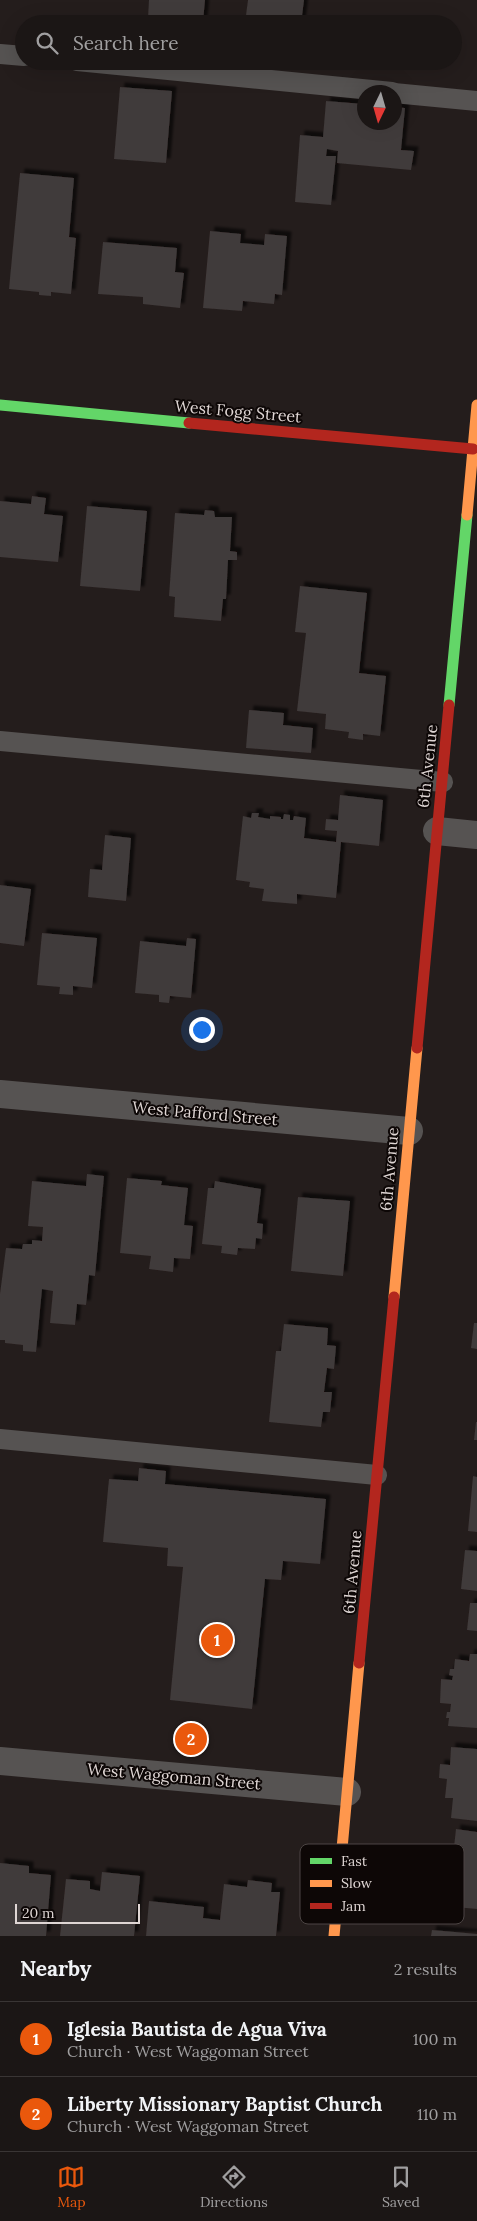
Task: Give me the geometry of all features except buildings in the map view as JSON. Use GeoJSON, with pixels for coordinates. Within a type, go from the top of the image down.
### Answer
{"type":"FeatureCollection","features":[{"type":"Feature","properties":{"kind":"street","name":"West Fogg Street"},"geometry":{"type":"LineString","coordinates":[[0,405],[473,450]]}},
{"type":"Feature","properties":{"kind":"street","name":"6th Avenue"},"geometry":{"type":"LineString","coordinates":[[342,1844],[477,405]]}},
{"type":"Feature","properties":{"kind":"street"},"geometry":{"type":"LineString","coordinates":[[437,831],[477,835]]}},
{"type":"Feature","properties":{"kind":"street","name":"West Pafford Street"},"geometry":{"type":"LineString","coordinates":[[0,1094],[409,1131]]}},
{"type":"Feature","properties":{"kind":"street","name":"West Waggoman Street"},"geometry":{"type":"LineString","coordinates":[[0,1761],[347,1792]]}},
{"type":"Feature","properties":{"kind":"lane"},"geometry":{"type":"LineString","coordinates":[[0,54],[15,55]]}},
{"type":"Feature","properties":{"kind":"lane"},"geometry":{"type":"LineString","coordinates":[[166,70],[357,89]]}},
{"type":"Feature","properties":{"kind":"lane"},"geometry":{"type":"LineString","coordinates":[[402,94],[477,101]]}},
{"type":"Feature","properties":{"kind":"lane"},"geometry":{"type":"LineString","coordinates":[[0,740],[443,782]]}},
{"type":"Feature","properties":{"kind":"lane"},"geometry":{"type":"LineString","coordinates":[[0,1439],[377,1475]]}},
{"type":"Feature","properties":{"kind":"traffic: fast"},"geometry":{"type":"LineString","coordinates":[[0,405],[189,423]]}},
{"type":"Feature","properties":{"kind":"traffic: fast"},"geometry":{"type":"LineString","coordinates":[[449,705],[467,515]]}},
{"type":"Feature","properties":{"kind":"traffic: slow"},"geometry":{"type":"LineString","coordinates":[[467,515],[477,405]]}},
{"type":"Feature","properties":{"kind":"traffic: slow"},"geometry":{"type":"LineString","coordinates":[[394,1297],[417,1048]]}},
{"type":"Feature","properties":{"kind":"traffic: slow"},"geometry":{"type":"LineString","coordinates":[[342,1844],[359,1663]]}},
{"type":"Feature","properties":{"kind":"traffic: slow"},"geometry":{"type":"LineString","coordinates":[[334,1936],[335,1924]]}},
{"type":"Feature","properties":{"kind":"traffic: jam"},"geometry":{"type":"LineString","coordinates":[[189,423],[473,449]]}},
{"type":"Feature","properties":{"kind":"traffic: jam"},"geometry":{"type":"LineString","coordinates":[[417,1048],[449,705]]}},
{"type":"Feature","properties":{"kind":"traffic: jam"},"geometry":{"type":"LineString","coordinates":[[359,1663],[394,1297]]}},
{"type":"Feature","properties":{"kind":"place","name":"Iglesia Bautista de Agua Viva"},"geometry":{"type":"Point","coordinates":[217,1640]}},
{"type":"Feature","properties":{"kind":"place","name":"Liberty Missionary Baptist Church"},"geometry":{"type":"Point","coordinates":[191,1739]}}]}
